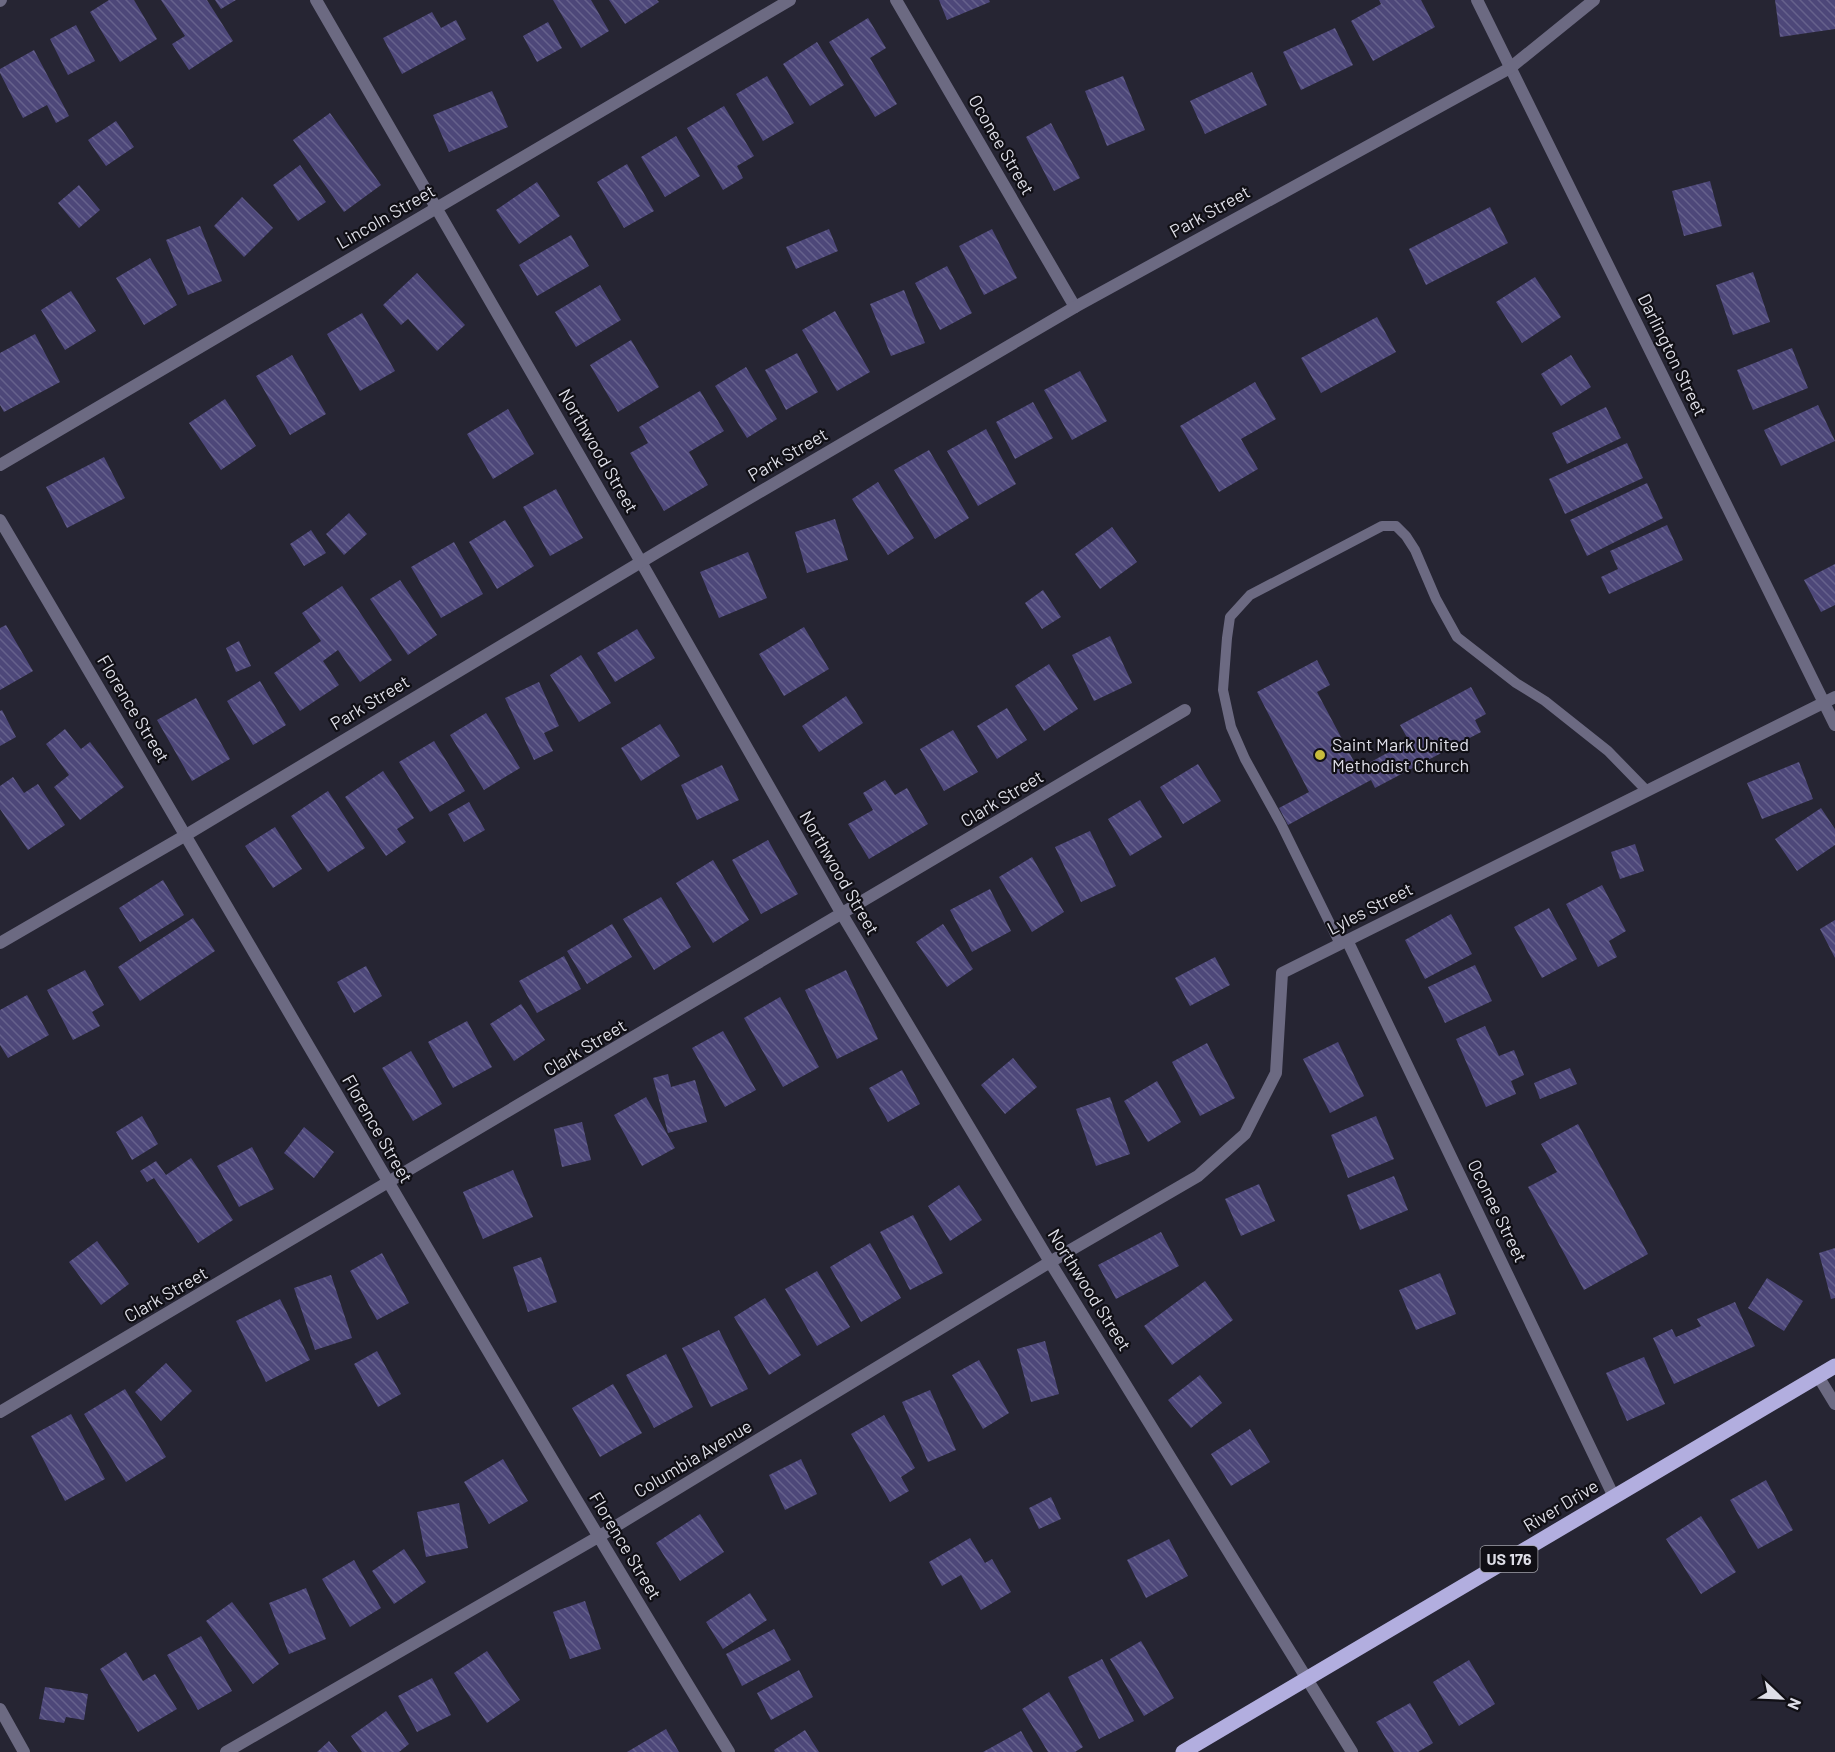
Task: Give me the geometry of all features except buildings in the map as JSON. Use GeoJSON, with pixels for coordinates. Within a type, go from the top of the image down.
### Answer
{"type":"FeatureCollection","features":[{"type":"Feature","properties":{"kind":"main road","name":"River Drive"},"geometry":{"type":"LineString","coordinates":[[1183,1752],[1835,1366]]}},
{"type":"Feature","properties":{"kind":"street","name":"Northwood Street"},"geometry":{"type":"LineString","coordinates":[[316,0],[843,916],[1050,1262],[1352,1752]]}},
{"type":"Feature","properties":{"kind":"street","name":"Lincoln Street"},"geometry":{"type":"LineString","coordinates":[[0,465],[790,0]]}},
{"type":"Feature","properties":{"kind":"street","name":"Oconee Street"},"geometry":{"type":"LineString","coordinates":[[896,0],[1075,307]]}},
{"type":"Feature","properties":{"kind":"street","name":"Darlington Street"},"geometry":{"type":"LineString","coordinates":[[1477,0],[1829,700],[1835,725]]}},
{"type":"Feature","properties":{"kind":"street","name":"Park Street"},"geometry":{"type":"LineString","coordinates":[[0,943],[1075,307],[1510,68],[1594,0]]}},
{"type":"Feature","properties":{"kind":"street","name":"Florence Street"},"geometry":{"type":"LineString","coordinates":[[0,520],[389,1186],[729,1752]]}},
{"type":"Feature","properties":{"kind":"street","name":"Lyles Street"},"geometry":{"type":"LineString","coordinates":[[1050,1262],[1198,1176],[1245,1134],[1275,1073],[1282,973],[1829,700]]}},
{"type":"Feature","properties":{"kind":"street","name":"Clark Street"},"geometry":{"type":"LineString","coordinates":[[0,1412],[389,1186],[1185,710]]}},
{"type":"Feature","properties":{"kind":"street","name":"Oconee Street"},"geometry":{"type":"LineString","coordinates":[[1343,942],[1614,1497]]}},
{"type":"Feature","properties":{"kind":"street","name":"Columbia Avenue"},"geometry":{"type":"LineString","coordinates":[[226,1752],[598,1537],[1050,1262]]}},
{"type":"Feature","properties":{"kind":"street"},"geometry":{"type":"LineString","coordinates":[[1818,1376],[1835,1404]]}},
{"type":"Feature","properties":{"kind":"street"},"geometry":{"type":"LineString","coordinates":[[0,1709],[24,1752]]}},
{"type":"Feature","properties":{"kind":"lane"},"geometry":{"type":"LineString","coordinates":[[1343,942],[1245,759],[1231,727],[1222,690],[1230,617],[1250,595],[1382,526],[1396,525],[1406,536],[1457,637],[1501,672],[1545,701],[1608,751],[1647,790]]}},
{"type":"Feature","properties":{"kind":"place","name":"Saint Mark United Methodist Church"},"geometry":{"type":"Point","coordinates":[1320,755]}}]}
